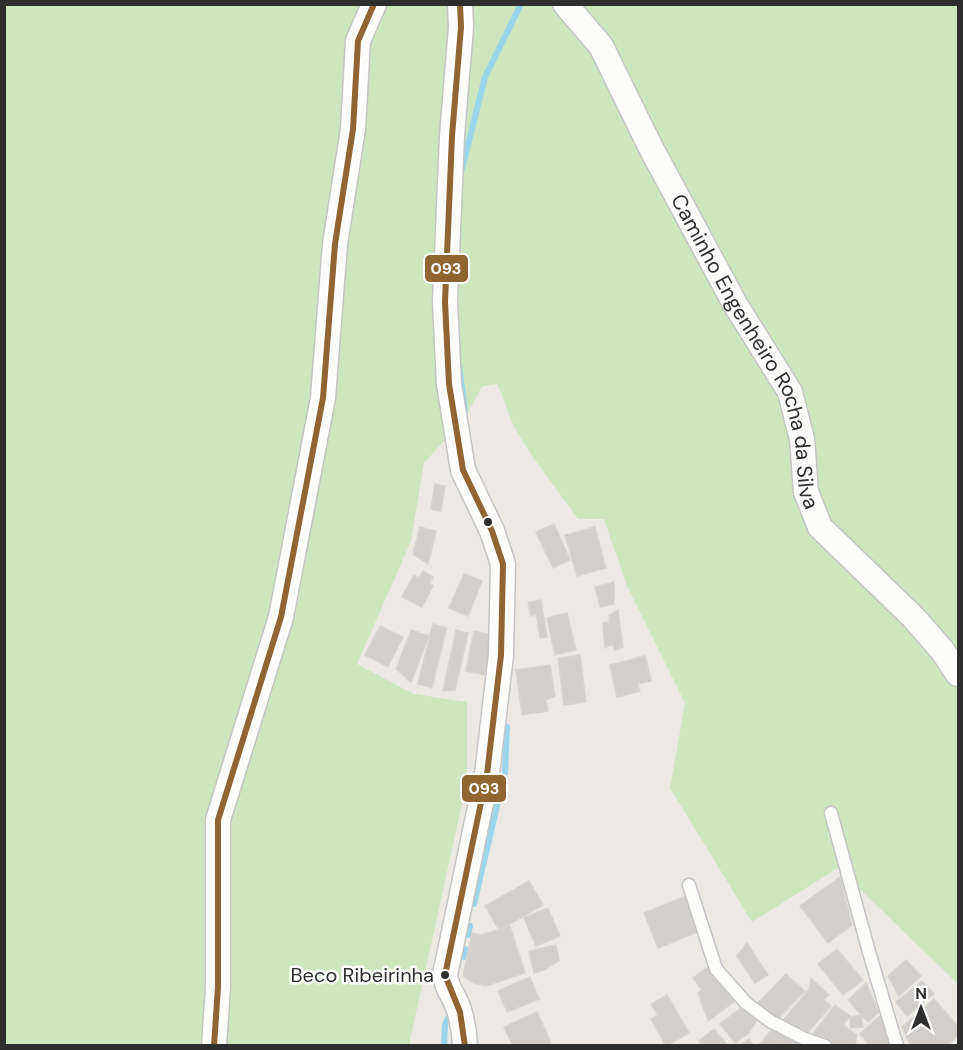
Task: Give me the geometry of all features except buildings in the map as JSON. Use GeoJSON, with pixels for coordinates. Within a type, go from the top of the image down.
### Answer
{"type":"FeatureCollection","features":[{"type":"Feature","properties":{"kind":"street"},"geometry":{"type":"LineString","coordinates":[[214,1046],[218,987],[218,820],[281,617],[323,398],[335,244],[353,129],[358,41],[374,4]]}},
{"type":"Feature","properties":{"kind":"street"},"geometry":{"type":"LineString","coordinates":[[460,4],[461,27],[452,136],[445,302],[449,384],[463,470],[492,531],[503,564],[501,655],[487,774],[445,975],[447,988],[461,1016],[465,1046]]}},
{"type":"Feature","properties":{"kind":"street","name":"Caminho Engenheiro Rocha da Silva"},"geometry":{"type":"LineString","coordinates":[[565,4],[601,46],[651,148],[735,304],[790,392],[802,439],[806,492],[820,527],[913,617],[942,650],[958,674]]}},
{"type":"Feature","properties":{"kind":"lane"},"geometry":{"type":"LineString","coordinates":[[831,813],[897,1046]]}},
{"type":"Feature","properties":{"kind":"lane"},"geometry":{"type":"LineString","coordinates":[[690,885],[716,969],[746,1002],[770,1020],[805,1039],[825,1046]]}},
{"type":"Feature","properties":{"kind":"green space"},"geometry":{"type":"Polygon","coordinates":[[[5,5],[958,5],[958,984],[838,868],[752,922],[670,788],[685,703],[627,586],[604,519],[578,519],[519,435],[497,384],[482,386],[466,416],[424,463],[411,541],[357,664],[414,694],[467,702],[467,781],[409,1045],[5,1046],[5,5]]]}},
{"type":"Feature","properties":{"kind":"waterway"},"geometry":{"type":"LineString","coordinates":[[462,169],[485,77],[521,4]]}},
{"type":"Feature","properties":{"kind":"waterway"},"geometry":{"type":"LineString","coordinates":[[459,365],[465,411]]}},
{"type":"Feature","properties":{"kind":"waterway"},"geometry":{"type":"LineString","coordinates":[[474,904],[505,772],[507,727]]}},
{"type":"Feature","properties":{"kind":"waterway"},"geometry":{"type":"LineString","coordinates":[[468,935],[470,926]]}},
{"type":"Feature","properties":{"kind":"waterway"},"geometry":{"type":"LineString","coordinates":[[464,957],[465,949]]}},
{"type":"Feature","properties":{"kind":"waterway"},"geometry":{"type":"LineString","coordinates":[[444,1046],[445,1025],[448,1018]]}},
{"type":"Feature","properties":{"kind":"transit line","name":"093"},"geometry":{"type":"LineString","coordinates":[[214,1046],[218,987],[218,820],[281,617],[323,398],[335,244],[353,129],[358,41],[374,4]]}},
{"type":"Feature","properties":{"kind":"transit line","name":"093"},"geometry":{"type":"LineString","coordinates":[[460,4],[461,27],[452,136],[445,302],[449,384],[463,470],[492,531],[503,564],[501,655],[487,774],[445,975],[460,1012],[465,1046]]}},
{"type":"Feature","properties":{"kind":"place","name":"Beco Ribeirinha"},"geometry":{"type":"Point","coordinates":[445,975]}}]}
